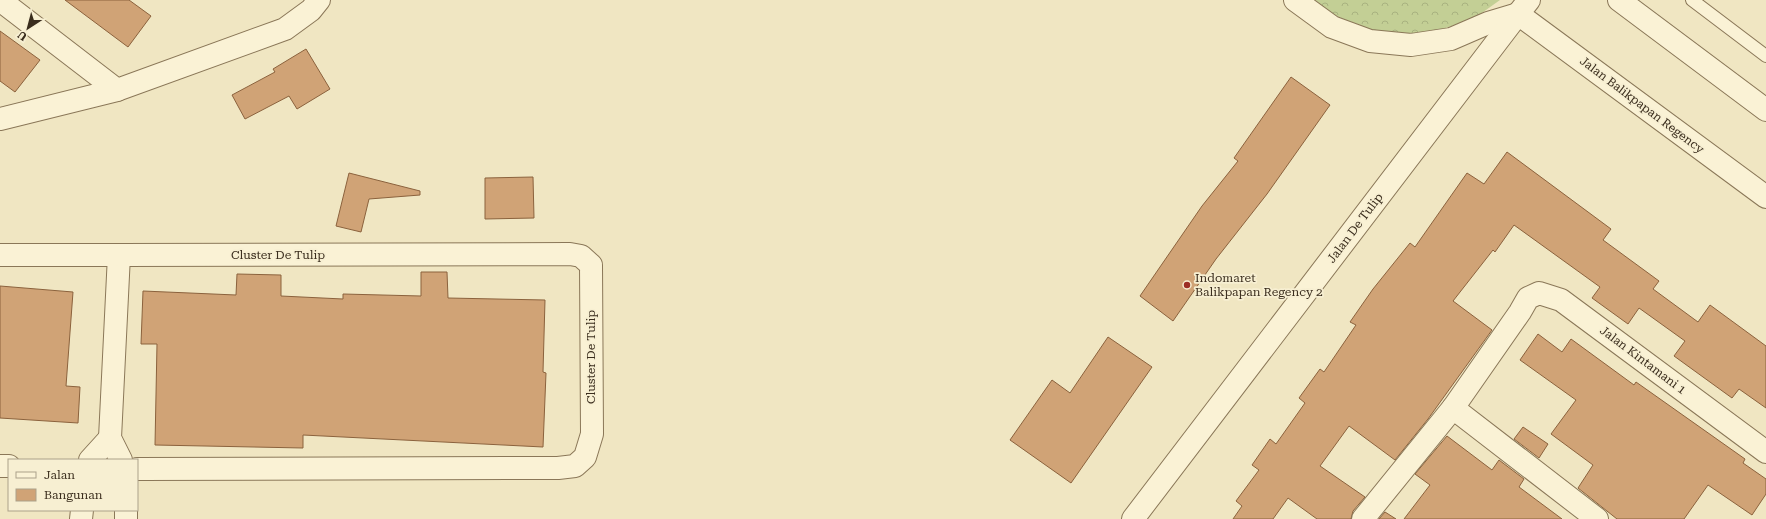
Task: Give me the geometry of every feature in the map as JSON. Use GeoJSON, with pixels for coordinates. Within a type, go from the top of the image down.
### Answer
{"type":"FeatureCollection","features":[{"type":"Feature","properties":{"kind":"street"},"geometry":{"type":"LineString","coordinates":[[0,0],[117,90]]}},
{"type":"Feature","properties":{"kind":"street"},"geometry":{"type":"LineString","coordinates":[[1295,0],[1332,27],[1370,41],[1411,45],[1451,39],[1524,7]]}},
{"type":"Feature","properties":{"kind":"street"},"geometry":{"type":"LineString","coordinates":[[1619,0],[1766,110]]}},
{"type":"Feature","properties":{"kind":"street"},"geometry":{"type":"LineString","coordinates":[[0,119],[117,90],[285,29],[309,3]]}},
{"type":"Feature","properties":{"kind":"street","name":"Jalan Balikpapan Regency"},"geometry":{"type":"LineString","coordinates":[[1524,7],[1766,197]]}},
{"type":"Feature","properties":{"kind":"street","name":"Jalan De Tulip"},"geometry":{"type":"LineString","coordinates":[[1133,519],[1524,7]]}},
{"type":"Feature","properties":{"kind":"street","name":"Cluster De Tulip"},"geometry":{"type":"LineString","coordinates":[[0,255],[570,254],[581,256],[591,265],[592,434],[585,457],[575,466],[558,468],[138,469]]}},
{"type":"Feature","properties":{"kind":"street"},"geometry":{"type":"LineString","coordinates":[[120,459],[110,438],[126,255]]}},
{"type":"Feature","properties":{"kind":"street","name":"Jalan Kintamani 1"},"geometry":{"type":"LineString","coordinates":[[1364,519],[1453,408],[1520,312],[1528,298],[1540,292],[1560,300],[1766,452]]}},
{"type":"Feature","properties":{"kind":"street"},"geometry":{"type":"LineString","coordinates":[[1453,408],[1597,519]]}},
{"type":"Feature","properties":{"kind":"street"},"geometry":{"type":"LineString","coordinates":[[91,459],[110,438]]}},
{"type":"Feature","properties":{"kind":"lane"},"geometry":{"type":"LineString","coordinates":[[1692,0],[1766,56]]}},
{"type":"Feature","properties":{"kind":"green space"},"geometry":{"type":"Polygon","coordinates":[[[1312,0],[1500,0],[1472,20],[1425,34],[1375,31],[1328,13],[1312,0]]]}},
{"type":"Feature","properties":{"kind":"building"},"geometry":{"type":"Polygon","coordinates":[[[65,0],[129,0],[151,16],[128,47],[65,0]]]}},
{"type":"Feature","properties":{"kind":"building"},"geometry":{"type":"Polygon","coordinates":[[[0,31],[40,60],[15,92],[0,81],[0,31]]]}},
{"type":"Feature","properties":{"kind":"building"},"geometry":{"type":"Polygon","coordinates":[[[306,49],[330,89],[297,109],[289,96],[245,119],[232,95],[275,72],[273,69],[306,49]]]}},
{"type":"Feature","properties":{"kind":"building"},"geometry":{"type":"Polygon","coordinates":[[[1291,77],[1330,105],[1267,194],[1216,259],[1173,321],[1140,296],[1202,206],[1238,161],[1234,158],[1291,77]]]}},
{"type":"Feature","properties":{"kind":"building"},"geometry":{"type":"Polygon","coordinates":[[[1507,152],[1611,229],[1603,240],[1659,281],[1653,289],[1698,322],[1710,305],[1766,346],[1766,408],[1739,389],[1732,398],[1674,356],[1685,341],[1639,308],[1628,324],[1592,298],[1600,287],[1514,225],[1495,252],[1493,250],[1453,301],[1492,330],[1428,419],[1395,460],[1349,426],[1320,466],[1365,497],[1353,511],[1351,519],[1317,519],[1288,498],[1273,519],[1233,519],[1242,506],[1236,501],[1259,470],[1252,465],[1270,439],[1276,444],[1305,403],[1299,398],[1320,369],[1324,372],[1356,325],[1350,322],[1373,289],[1410,243],[1415,247],[1467,173],[1484,184],[1507,152]]]}},
{"type":"Feature","properties":{"kind":"building"},"geometry":{"type":"Polygon","coordinates":[[[349,173],[420,191],[420,195],[369,199],[361,232],[336,226],[349,173]]]}},
{"type":"Feature","properties":{"kind":"building"},"geometry":{"type":"Polygon","coordinates":[[[533,177],[534,218],[485,219],[485,178],[533,177]]]}},
{"type":"Feature","properties":{"kind":"building"},"geometry":{"type":"Polygon","coordinates":[[[421,272],[447,272],[448,298],[545,300],[543,372],[546,373],[543,447],[303,435],[303,448],[155,445],[157,344],[141,344],[143,291],[236,295],[237,274],[281,275],[281,296],[343,299],[343,294],[421,296],[421,272]]]}},
{"type":"Feature","properties":{"kind":"building"},"geometry":{"type":"Polygon","coordinates":[[[0,286],[73,292],[66,386],[80,387],[78,423],[0,418],[0,286]]]}},
{"type":"Feature","properties":{"kind":"building"},"geometry":{"type":"Polygon","coordinates":[[[1538,334],[1562,352],[1571,339],[1634,385],[1636,382],[1745,459],[1743,463],[1766,479],[1766,494],[1752,515],[1708,485],[1684,519],[1617,519],[1578,488],[1593,465],[1551,434],[1576,400],[1520,360],[1538,334]]]}},
{"type":"Feature","properties":{"kind":"building"},"geometry":{"type":"Polygon","coordinates":[[[1108,337],[1152,367],[1071,483],[1010,440],[1052,380],[1070,393],[1108,337]]]}},
{"type":"Feature","properties":{"kind":"building"},"geometry":{"type":"Polygon","coordinates":[[[1523,427],[1548,444],[1539,458],[1514,439],[1523,427]]]}},
{"type":"Feature","properties":{"kind":"building"},"geometry":{"type":"Polygon","coordinates":[[[1447,436],[1492,470],[1499,460],[1524,479],[1519,487],[1562,519],[1404,519],[1430,485],[1415,474],[1447,436]]]}},
{"type":"Feature","properties":{"kind":"building"},"geometry":{"type":"Polygon","coordinates":[[[1385,512],[1396,519],[1379,519],[1385,512]]]}},
{"type":"Feature","properties":{"kind":"place","name":"Indomaret Balikpapan Regency 2"},"geometry":{"type":"Point","coordinates":[1187,285]}}]}
